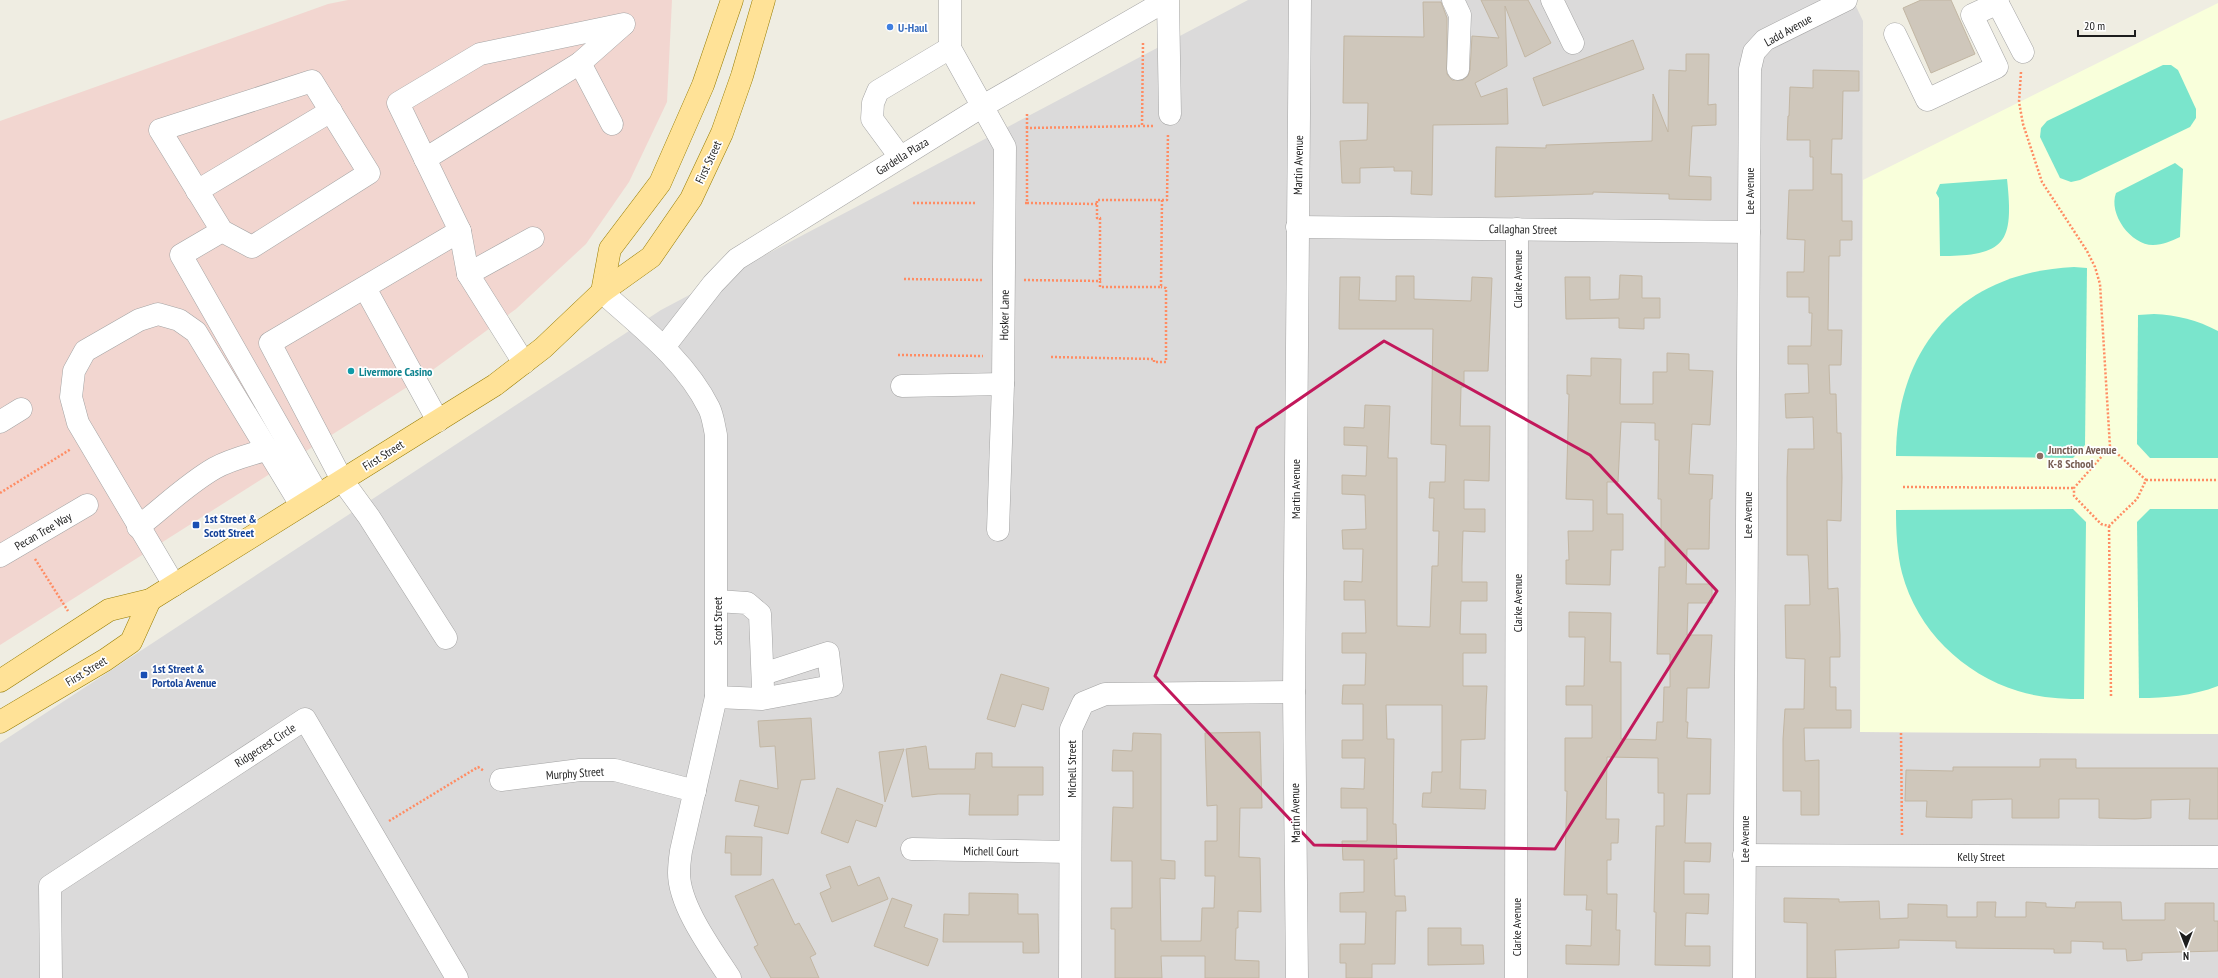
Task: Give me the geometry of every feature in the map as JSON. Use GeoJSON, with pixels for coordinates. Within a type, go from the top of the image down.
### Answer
{"type":"FeatureCollection","features":[{"type":"Feature","properties":{"kind":"main road"},"geometry":{"type":"LineString","coordinates":[[602,292],[610,249],[660,183],[703,85],[732,0]]}},
{"type":"Feature","properties":{"kind":"main road","name":"First Street"},"geometry":{"type":"LineString","coordinates":[[0,680],[109,610],[150,600],[495,385],[542,348],[602,292],[651,257],[691,198],[722,133],[742,76],[764,0]]}},
{"type":"Feature","properties":{"kind":"main road","name":"First Street"},"geometry":{"type":"LineString","coordinates":[[0,722],[105,660],[131,642],[150,600]]}},
{"type":"Feature","properties":{"kind":"street"},"geometry":{"type":"LineString","coordinates":[[900,157],[872,119],[873,103],[878,91],[950,48],[950,0]]}},
{"type":"Feature","properties":{"kind":"street","name":"Martin Avenue"},"geometry":{"type":"LineString","coordinates":[[1297,978],[1294,692],[1300,0]]}},
{"type":"Feature","properties":{"kind":"street"},"geometry":{"type":"LineString","coordinates":[[1453,0],[1460,15],[1458,69]]}},
{"type":"Feature","properties":{"kind":"street"},"geometry":{"type":"LineString","coordinates":[[1552,0],[1573,43]]}},
{"type":"Feature","properties":{"kind":"street","name":"Ladd Avenue"},"geometry":{"type":"LineString","coordinates":[[1754,52],[1765,40],[1846,0]]}},
{"type":"Feature","properties":{"kind":"street"},"geometry":{"type":"LineString","coordinates":[[1164,1],[1170,114]]}},
{"type":"Feature","properties":{"kind":"street","name":"Gardella Plaza"},"geometry":{"type":"LineString","coordinates":[[664,347],[714,284],[737,259],[983,106],[1164,1]]}},
{"type":"Feature","properties":{"kind":"street"},"geometry":{"type":"LineString","coordinates":[[1895,34],[1927,100],[1997,67],[1972,15],[1997,1],[2023,52]]}},
{"type":"Feature","properties":{"kind":"street"},"geometry":{"type":"LineString","coordinates":[[425,159],[580,63],[624,24],[480,54],[398,103],[425,159],[460,231],[468,274],[524,363]]}},
{"type":"Feature","properties":{"kind":"street","name":"Hosker Lane"},"geometry":{"type":"LineString","coordinates":[[950,48],[1005,147],[1003,384],[998,530]]}},
{"type":"Feature","properties":{"kind":"street","name":"Lee Avenue"},"geometry":{"type":"LineString","coordinates":[[1744,978],[1750,69],[1754,52]]}},
{"type":"Feature","properties":{"kind":"street"},"geometry":{"type":"LineString","coordinates":[[580,63],[612,124]]}},
{"type":"Feature","properties":{"kind":"street"},"geometry":{"type":"LineString","coordinates":[[312,81],[369,173],[252,247],[222,231],[197,191],[160,130],[312,81]]}},
{"type":"Feature","properties":{"kind":"street"},"geometry":{"type":"LineString","coordinates":[[197,191],[331,111]]}},
{"type":"Feature","properties":{"kind":"street","name":"Callaghan Street"},"geometry":{"type":"LineString","coordinates":[[1297,226],[1749,232]]}},
{"type":"Feature","properties":{"kind":"street","name":"Clarke Avenue"},"geometry":{"type":"LineString","coordinates":[[1516,978],[1517,229]]}},
{"type":"Feature","properties":{"kind":"street"},"geometry":{"type":"LineString","coordinates":[[222,231],[181,255],[309,500]]}},
{"type":"Feature","properties":{"kind":"street"},"geometry":{"type":"LineString","coordinates":[[446,638],[369,517],[342,480],[270,344],[460,231]]}},
{"type":"Feature","properties":{"kind":"street"},"geometry":{"type":"LineString","coordinates":[[468,274],[532,238]]}},
{"type":"Feature","properties":{"kind":"street"},"geometry":{"type":"LineString","coordinates":[[365,288],[438,420]]}},
{"type":"Feature","properties":{"kind":"street","name":"Scott Street"},"geometry":{"type":"LineString","coordinates":[[602,292],[664,347],[691,377],[710,410],[716,435],[716,697],[681,851],[679,874],[685,899],[694,922],[730,978]]}},
{"type":"Feature","properties":{"kind":"street"},"geometry":{"type":"LineString","coordinates":[[174,585],[78,423],[71,397],[74,371],[85,351],[139,320],[158,314],[179,320],[196,332],[268,450],[309,500]]}},
{"type":"Feature","properties":{"kind":"street"},"geometry":{"type":"LineString","coordinates":[[902,386],[1003,384]]}},
{"type":"Feature","properties":{"kind":"street"},"geometry":{"type":"LineString","coordinates":[[0,422],[22,409]]}},
{"type":"Feature","properties":{"kind":"street"},"geometry":{"type":"LineString","coordinates":[[138,526],[184,489],[215,468],[238,458],[268,450]]}},
{"type":"Feature","properties":{"kind":"street","name":"Pecan Tree Way"},"geometry":{"type":"LineString","coordinates":[[0,556],[87,505]]}},
{"type":"Feature","properties":{"kind":"street"},"geometry":{"type":"LineString","coordinates":[[717,601],[747,603],[760,614],[763,674],[762,699]]}},
{"type":"Feature","properties":{"kind":"street"},"geometry":{"type":"LineString","coordinates":[[716,697],[762,699],[832,686],[828,653],[763,674]]}},
{"type":"Feature","properties":{"kind":"street","name":"Michell Street"},"geometry":{"type":"LineString","coordinates":[[1070,978],[1071,729],[1083,703],[1105,694],[1294,692]]}},
{"type":"Feature","properties":{"kind":"street","name":"Ridgecrest Circle"},"geometry":{"type":"LineString","coordinates":[[51,978],[50,886],[305,719],[457,978]]}},
{"type":"Feature","properties":{"kind":"street","name":"Murphy Street"},"geometry":{"type":"LineString","coordinates":[[501,780],[580,770],[614,770],[695,791]]}},
{"type":"Feature","properties":{"kind":"street","name":"Michell Court"},"geometry":{"type":"LineString","coordinates":[[912,849],[1070,852]]}},
{"type":"Feature","properties":{"kind":"street","name":"Kelly Street"},"geometry":{"type":"LineString","coordinates":[[1744,855],[2218,857]]}},
{"type":"Feature","properties":{"kind":"path"},"geometry":{"type":"LineString","coordinates":[[2023,52],[2019,102],[2023,124],[2042,182],[2087,251],[2096,267],[2100,284],[2110,447],[2146,480],[2218,480]]}},
{"type":"Feature","properties":{"kind":"path"},"geometry":{"type":"LineString","coordinates":[[1027,114],[1027,203]]}},
{"type":"Feature","properties":{"kind":"path"},"geometry":{"type":"LineString","coordinates":[[1027,128],[1142,126]]}},
{"type":"Feature","properties":{"kind":"path"},"geometry":{"type":"LineString","coordinates":[[1051,357],[1154,359],[1154,362],[1166,362],[1166,288],[1100,287],[1100,218],[1097,218],[1097,200],[1162,200],[1161,287]]}},
{"type":"Feature","properties":{"kind":"path"},"geometry":{"type":"LineString","coordinates":[[913,203],[976,203]]}},
{"type":"Feature","properties":{"kind":"path"},"geometry":{"type":"LineString","coordinates":[[1022,203],[1097,204]]}},
{"type":"Feature","properties":{"kind":"path"},"geometry":{"type":"LineString","coordinates":[[904,279],[990,280]]}},
{"type":"Feature","properties":{"kind":"path"},"geometry":{"type":"LineString","coordinates":[[1018,280],[1100,281]]}},
{"type":"Feature","properties":{"kind":"path"},"geometry":{"type":"LineString","coordinates":[[898,355],[989,356]]}},
{"type":"Feature","properties":{"kind":"path"},"geometry":{"type":"LineString","coordinates":[[2110,447],[2074,488],[2074,496],[2102,524],[2110,526]]}},
{"type":"Feature","properties":{"kind":"path"},"geometry":{"type":"LineString","coordinates":[[0,493],[72,449]]}},
{"type":"Feature","properties":{"kind":"path"},"geometry":{"type":"LineString","coordinates":[[2111,696],[2110,526],[2138,500],[2146,480]]}},
{"type":"Feature","properties":{"kind":"path"},"geometry":{"type":"LineString","coordinates":[[1903,487],[2074,488]]}},
{"type":"Feature","properties":{"kind":"path"},"geometry":{"type":"LineString","coordinates":[[24,542],[68,611]]}},
{"type":"Feature","properties":{"kind":"path"},"geometry":{"type":"LineString","coordinates":[[1901,733],[1902,836]]}},
{"type":"Feature","properties":{"kind":"path"},"geometry":{"type":"LineString","coordinates":[[371,831],[478,767],[501,780]]}},
{"type":"Feature","properties":{"kind":"highlighted area"},"geometry":{"type":"Polygon","coordinates":[[[1384,341],[1590,455],[1717,591],[1555,849],[1314,845],[1155,676],[1257,428],[1384,341]]]}},
{"type":"Feature","properties":{"kind":"shaded area"},"geometry":{"type":"Polygon","coordinates":[[[348,0],[672,0],[667,102],[629,182],[586,244],[516,309],[423,377],[0,645],[0,121],[328,4],[348,0]]]}},
{"type":"Feature","properties":{"kind":"shaded area"},"geometry":{"type":"Polygon","coordinates":[[[1248,0],[1853,0],[1863,21],[1860,732],[2218,734],[2218,978],[0,978],[0,743],[661,310],[1248,0]]]}},
{"type":"Feature","properties":{"kind":"shaded area","name":"Junction Avenue K-8 School"},"geometry":{"type":"Polygon","coordinates":[[[2218,3],[2218,734],[1860,732],[1863,180],[2218,3]]]}},
{"type":"Feature","properties":{"kind":"green space"},"geometry":{"type":"Polygon","coordinates":[[[2163,65],[2171,65],[2178,70],[2196,109],[2196,118],[2190,127],[2080,180],[2071,182],[2060,178],[2040,137],[2041,128],[2047,121],[2163,65]]]}},
{"type":"Feature","properties":{"kind":"green space"},"geometry":{"type":"Polygon","coordinates":[[[2175,163],[2183,169],[2180,237],[2160,244],[2145,244],[2130,234],[2118,219],[2114,201],[2116,193],[2175,163]]]}},
{"type":"Feature","properties":{"kind":"green space"},"geometry":{"type":"Polygon","coordinates":[[[2007,179],[2009,218],[2006,231],[2001,242],[1992,249],[1979,253],[1940,256],[1939,198],[1936,193],[1940,184],[2007,179]]]}},
{"type":"Feature","properties":{"kind":"green space"},"geometry":{"type":"Polygon","coordinates":[[[2074,267],[2087,268],[2085,445],[2073,458],[1896,456],[1899,416],[1908,380],[1923,349],[1943,322],[1969,300],[1999,283],[2034,272],[2074,267]]]}},
{"type":"Feature","properties":{"kind":"green space"},"geometry":{"type":"Polygon","coordinates":[[[2154,314],[2187,319],[2218,331],[2218,458],[2150,458],[2137,444],[2138,315],[2154,314]]]}},
{"type":"Feature","properties":{"kind":"green space"},"geometry":{"type":"Polygon","coordinates":[[[2073,509],[2086,522],[2084,699],[2051,698],[2018,691],[1979,673],[1961,661],[1945,647],[1931,631],[1909,594],[1899,558],[1897,534],[1896,510],[2073,509]]]}},
{"type":"Feature","properties":{"kind":"green space"},"geometry":{"type":"Polygon","coordinates":[[[2150,509],[2218,509],[2218,686],[2179,696],[2139,698],[2137,522],[2150,509]]]}},
{"type":"Feature","properties":{"kind":"building"},"geometry":{"type":"Polygon","coordinates":[[[1481,0],[1528,0],[1551,43],[1525,57],[1505,6],[1507,66],[1475,83],[1481,97],[1507,88],[1508,124],[1433,125],[1432,195],[1411,194],[1412,171],[1394,171],[1394,167],[1360,168],[1360,183],[1342,183],[1340,141],[1367,140],[1368,103],[1343,103],[1344,36],[1424,37],[1423,2],[1441,2],[1447,18],[1447,74],[1452,80],[1463,80],[1468,76],[1470,70],[1472,36],[1499,38],[1481,0]]]}},
{"type":"Feature","properties":{"kind":"building"},"geometry":{"type":"Polygon","coordinates":[[[1921,0],[1951,0],[1975,54],[1931,73],[1903,8],[1921,0]]]}},
{"type":"Feature","properties":{"kind":"building"},"geometry":{"type":"Polygon","coordinates":[[[1633,40],[1644,69],[1543,106],[1533,78],[1633,40]]]}},
{"type":"Feature","properties":{"kind":"building"},"geometry":{"type":"Polygon","coordinates":[[[1686,54],[1709,54],[1708,105],[1716,104],[1716,125],[1692,126],[1689,176],[1711,177],[1711,200],[1669,199],[1669,194],[1593,192],[1593,194],[1495,197],[1496,147],[1546,148],[1546,145],[1652,141],[1653,94],[1668,132],[1669,70],[1686,71],[1686,54]]]}},
{"type":"Feature","properties":{"kind":"building"},"geometry":{"type":"Polygon","coordinates":[[[1813,70],[1859,71],[1859,91],[1843,91],[1842,139],[1832,139],[1831,174],[1842,174],[1842,221],[1852,221],[1852,240],[1840,240],[1840,256],[1829,256],[1828,330],[1842,330],[1841,365],[1829,365],[1830,394],[1836,394],[1837,433],[1841,433],[1842,478],[1841,521],[1827,520],[1828,589],[1838,588],[1840,635],[1840,657],[1830,657],[1830,687],[1836,687],[1836,710],[1851,710],[1851,728],[1804,728],[1805,761],[1819,760],[1819,815],[1801,815],[1801,791],[1783,791],[1783,739],[1785,709],[1804,709],[1805,659],[1786,658],[1785,605],[1810,605],[1809,572],[1808,555],[1787,555],[1787,478],[1788,449],[1814,449],[1813,417],[1786,418],[1785,394],[1809,393],[1808,364],[1788,364],[1788,346],[1811,346],[1812,313],[1809,313],[1809,297],[1787,297],[1787,272],[1804,272],[1805,240],[1787,239],[1789,190],[1813,190],[1813,157],[1810,157],[1810,140],[1787,140],[1790,87],[1813,88],[1813,70]]]}},
{"type":"Feature","properties":{"kind":"building"},"geometry":{"type":"Polygon","coordinates":[[[1620,275],[1642,276],[1642,298],[1660,298],[1660,318],[1644,318],[1644,329],[1619,328],[1619,318],[1566,319],[1565,277],[1590,277],[1590,300],[1619,299],[1620,275]]]}},
{"type":"Feature","properties":{"kind":"building"},"geometry":{"type":"Polygon","coordinates":[[[1396,276],[1414,276],[1414,299],[1471,301],[1472,277],[1492,278],[1488,371],[1464,371],[1464,387],[1461,387],[1460,426],[1490,426],[1489,481],[1464,480],[1464,509],[1485,509],[1485,532],[1463,531],[1462,566],[1462,582],[1487,582],[1487,601],[1461,601],[1460,634],[1486,634],[1486,653],[1463,653],[1463,686],[1487,686],[1485,739],[1461,740],[1460,789],[1486,790],[1485,809],[1422,807],[1423,793],[1431,793],[1432,772],[1442,772],[1442,705],[1386,705],[1387,739],[1394,739],[1393,824],[1396,824],[1397,859],[1394,859],[1395,896],[1405,896],[1406,911],[1396,911],[1395,964],[1372,964],[1372,978],[1346,978],[1346,963],[1340,963],[1340,944],[1365,944],[1366,912],[1340,912],[1340,893],[1364,892],[1364,860],[1343,860],[1342,841],[1367,841],[1367,808],[1341,808],[1341,788],[1364,789],[1365,758],[1342,758],[1342,740],[1363,740],[1363,704],[1342,704],[1343,685],[1365,685],[1366,653],[1342,653],[1342,633],[1366,633],[1365,600],[1344,600],[1344,581],[1362,582],[1363,549],[1343,549],[1342,530],[1366,529],[1365,495],[1342,494],[1342,475],[1366,476],[1367,446],[1344,445],[1344,427],[1364,428],[1365,405],[1390,406],[1388,458],[1397,458],[1397,626],[1430,627],[1432,566],[1438,566],[1439,531],[1433,531],[1434,498],[1429,498],[1430,482],[1445,482],[1446,445],[1431,444],[1433,329],[1339,329],[1340,277],[1360,277],[1359,300],[1396,301],[1396,276]]]}},
{"type":"Feature","properties":{"kind":"building"},"geometry":{"type":"Polygon","coordinates":[[[1667,353],[1689,354],[1689,370],[1713,371],[1710,425],[1692,424],[1689,474],[1713,475],[1712,499],[1710,499],[1709,549],[1687,549],[1686,584],[1712,584],[1712,603],[1688,603],[1687,635],[1712,635],[1709,688],[1687,688],[1687,738],[1711,739],[1710,794],[1687,794],[1685,843],[1711,843],[1710,862],[1684,861],[1684,894],[1709,894],[1708,914],[1686,913],[1685,946],[1710,946],[1710,966],[1655,965],[1656,912],[1654,912],[1656,826],[1664,826],[1664,793],[1658,793],[1658,758],[1607,757],[1606,819],[1619,819],[1618,843],[1611,843],[1611,860],[1607,860],[1607,894],[1617,894],[1616,930],[1620,930],[1619,965],[1566,964],[1566,945],[1591,946],[1592,910],[1586,910],[1587,895],[1564,895],[1567,791],[1565,791],[1565,738],[1592,738],[1592,705],[1566,705],[1566,686],[1584,686],[1585,637],[1569,637],[1569,612],[1611,613],[1610,662],[1621,662],[1621,739],[1656,740],[1657,722],[1663,722],[1664,687],[1670,687],[1670,654],[1657,654],[1659,567],[1665,567],[1665,532],[1661,532],[1661,499],[1658,499],[1659,440],[1655,440],[1655,423],[1621,422],[1618,482],[1607,482],[1607,514],[1623,514],[1623,550],[1611,550],[1610,585],[1566,584],[1566,560],[1569,560],[1568,531],[1593,531],[1593,500],[1566,499],[1569,394],[1567,394],[1567,375],[1591,376],[1591,358],[1621,359],[1620,404],[1653,404],[1653,372],[1667,372],[1667,353]]]}},
{"type":"Feature","properties":{"kind":"building"},"geometry":{"type":"Polygon","coordinates":[[[1001,674],[1049,688],[1043,710],[1022,704],[1015,727],[987,719],[1001,674]]]}},
{"type":"Feature","properties":{"kind":"building"},"geometry":{"type":"Polygon","coordinates":[[[811,718],[815,779],[801,780],[788,834],[754,826],[759,806],[735,801],[740,780],[778,789],[775,746],[760,747],[758,721],[811,718]]]}},
{"type":"Feature","properties":{"kind":"building"},"geometry":{"type":"Polygon","coordinates":[[[1260,732],[1262,808],[1240,808],[1239,857],[1260,858],[1261,912],[1238,911],[1235,960],[1259,961],[1259,978],[1205,978],[1205,956],[1161,956],[1162,978],[1115,978],[1115,929],[1111,929],[1111,908],[1132,908],[1132,861],[1111,861],[1113,807],[1133,808],[1133,771],[1112,771],[1113,750],[1132,751],[1133,733],[1161,734],[1161,860],[1175,861],[1175,879],[1160,878],[1161,941],[1201,941],[1202,908],[1214,908],[1215,876],[1205,876],[1205,841],[1217,841],[1217,805],[1207,806],[1205,733],[1260,732]]]}},
{"type":"Feature","properties":{"kind":"building"},"geometry":{"type":"Polygon","coordinates":[[[926,746],[929,769],[975,769],[976,753],[992,753],[992,767],[1043,767],[1043,795],[1018,795],[1018,815],[969,815],[970,794],[938,794],[912,797],[906,749],[926,746]]]}},
{"type":"Feature","properties":{"kind":"building"},"geometry":{"type":"Polygon","coordinates":[[[904,749],[885,802],[879,752],[904,749]]]}},
{"type":"Feature","properties":{"kind":"building"},"geometry":{"type":"Polygon","coordinates":[[[2040,759],[2076,759],[2076,768],[2218,768],[2218,819],[2189,819],[2190,799],[2151,800],[2151,818],[2135,819],[2099,818],[2099,799],[2059,799],[2059,818],[2012,818],[2012,799],[1972,800],[1972,818],[1926,817],[1927,801],[1905,801],[1906,770],[1953,771],[1953,767],[2040,767],[2040,759]]]}},
{"type":"Feature","properties":{"kind":"building"},"geometry":{"type":"Polygon","coordinates":[[[837,788],[883,805],[876,827],[856,820],[848,843],[821,833],[837,788]]]}},
{"type":"Feature","properties":{"kind":"building"},"geometry":{"type":"Polygon","coordinates":[[[726,836],[762,837],[761,875],[731,875],[731,853],[725,853],[726,836]]]}},
{"type":"Feature","properties":{"kind":"building"},"geometry":{"type":"Polygon","coordinates":[[[850,866],[858,886],[879,877],[888,899],[832,922],[820,893],[831,888],[826,875],[850,866]]]}},
{"type":"Feature","properties":{"kind":"building"},"geometry":{"type":"Polygon","coordinates":[[[773,879],[795,925],[799,923],[816,954],[810,957],[819,978],[771,978],[754,947],[758,945],[735,896],[773,879]]]}},
{"type":"Feature","properties":{"kind":"building"},"geometry":{"type":"Polygon","coordinates":[[[969,893],[1018,894],[1018,914],[1038,914],[1039,953],[1023,953],[1023,942],[943,942],[944,914],[969,915],[969,893]]]}},
{"type":"Feature","properties":{"kind":"building"},"geometry":{"type":"Polygon","coordinates":[[[892,898],[912,905],[904,927],[938,939],[928,966],[874,946],[892,898]]]}},
{"type":"Feature","properties":{"kind":"building"},"geometry":{"type":"Polygon","coordinates":[[[1784,898],[1839,899],[1839,902],[1879,901],[1880,919],[1908,918],[1908,904],[1947,905],[1947,917],[1977,917],[1977,902],[1996,902],[1995,917],[2026,917],[2026,902],[2046,903],[2046,907],[2075,908],[2076,902],[2121,902],[2122,920],[2165,920],[2165,903],[2214,903],[2214,921],[2218,921],[2218,951],[2142,953],[2142,960],[2127,961],[2126,949],[2103,949],[2103,942],[2071,941],[2071,953],[2054,953],[2054,949],[1956,948],[1956,941],[1899,940],[1899,948],[1835,950],[1836,978],[1807,978],[1807,923],[1784,922],[1784,898]]]}},
{"type":"Feature","properties":{"kind":"building"},"geometry":{"type":"Polygon","coordinates":[[[1428,928],[1461,928],[1461,945],[1483,945],[1484,964],[1428,965],[1428,928]]]}},
{"type":"Feature","properties":{"kind":"place","name":"U-Haul"},"geometry":{"type":"Point","coordinates":[890,27]}},
{"type":"Feature","properties":{"kind":"place","name":"Livermore Casino"},"geometry":{"type":"Point","coordinates":[351,371]}},
{"type":"Feature","properties":{"kind":"place","name":"Junction Avenue K-8 School"},"geometry":{"type":"Point","coordinates":[2040,456]}},
{"type":"Feature","properties":{"kind":"place","name":"1st Street & Scott Street"},"geometry":{"type":"Point","coordinates":[196,525]}},
{"type":"Feature","properties":{"kind":"place","name":"1st Street & Portola Avenue"},"geometry":{"type":"Point","coordinates":[144,675]}}]}
